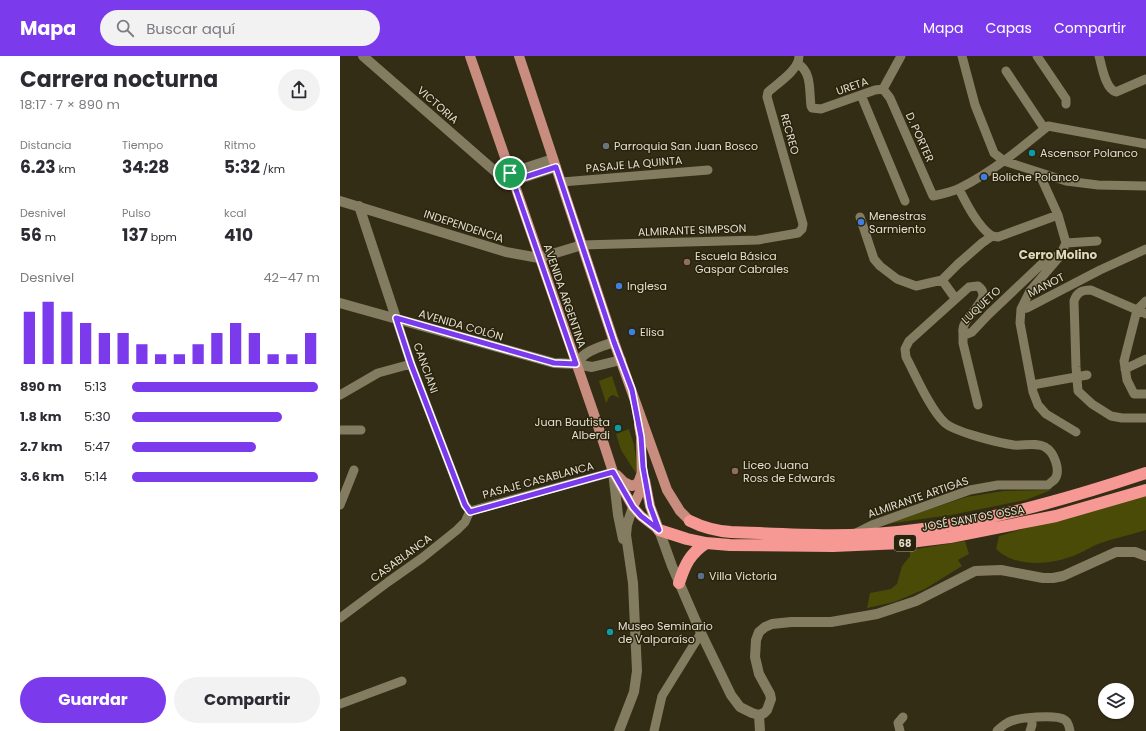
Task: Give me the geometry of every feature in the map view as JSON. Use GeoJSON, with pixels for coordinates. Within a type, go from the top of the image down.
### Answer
{"type":"FeatureCollection","features":[{"type":"Feature","properties":{"kind":"highway","name":"JOSÉ SANTOS OSSA"},"geometry":{"type":"LineString","coordinates":[[690,521],[702,527],[724,532],[851,535],[897,532],[979,519],[1024,509],[1077,495],[1146,473]]}},
{"type":"Feature","properties":{"kind":"highway","name":"JOSÉ SANTOS OSSA"},"geometry":{"type":"LineString","coordinates":[[659,530],[687,539],[730,546],[816,546],[902,543],[950,537],[1056,516],[1146,490]]}},
{"type":"Feature","properties":{"kind":"highway"},"geometry":{"type":"LineString","coordinates":[[679,583],[689,558],[706,543]]}},
{"type":"Feature","properties":{"kind":"main road","name":"VICTORIA"},"geometry":{"type":"LineString","coordinates":[[363,56],[497,173],[511,177]]}},
{"type":"Feature","properties":{"kind":"main road","name":"AVENIDA ARGENTINA"},"geometry":{"type":"LineString","coordinates":[[470,56],[613,472],[633,507],[641,516],[659,530]]}},
{"type":"Feature","properties":{"kind":"main road"},"geometry":{"type":"LineString","coordinates":[[519,56],[614,342],[667,490],[680,511],[690,521]]}},
{"type":"Feature","properties":{"kind":"main road"},"geometry":{"type":"LineString","coordinates":[[511,177],[555,163]]}},
{"type":"Feature","properties":{"kind":"main road","name":"INDEPENDENCIA"},"geometry":{"type":"LineString","coordinates":[[340,201],[506,252],[539,258],[582,245]]}},
{"type":"Feature","properties":{"kind":"main road","name":"CANCIANI"},"geometry":{"type":"LineString","coordinates":[[359,206],[396,318]]}},
{"type":"Feature","properties":{"kind":"main road","name":"AVENIDA COLÓN"},"geometry":{"type":"LineString","coordinates":[[340,302],[554,363],[576,364],[592,367],[621,360]]}},
{"type":"Feature","properties":{"kind":"main road"},"geometry":{"type":"LineString","coordinates":[[576,364],[585,354],[614,342]]}},
{"type":"Feature","properties":{"kind":"main road"},"geometry":{"type":"LineString","coordinates":[[632,390],[641,437],[643,467],[650,506],[679,583],[701,634],[735,702],[746,710],[759,715],[767,710],[771,699],[770,694],[759,674],[755,656],[756,640],[759,632],[772,624],[791,622],[831,622],[877,614],[916,601],[975,571],[1001,570],[1043,578],[1053,578],[1064,576],[1116,552],[1135,552],[1146,556]]}},
{"type":"Feature","properties":{"kind":"main road"},"geometry":{"type":"LineString","coordinates":[[613,472],[624,482],[632,486],[640,480],[643,467]]}},
{"type":"Feature","properties":{"kind":"main road"},"geometry":{"type":"LineString","coordinates":[[619,731],[634,692],[637,671],[634,584],[626,535],[627,525],[633,507],[642,487],[643,467]]}},
{"type":"Feature","properties":{"kind":"main road"},"geometry":{"type":"LineString","coordinates":[[613,472],[622,535],[628,551]]}},
{"type":"Feature","properties":{"kind":"main road"},"geometry":{"type":"LineString","coordinates":[[759,715],[760,731]]}},
{"type":"Feature","properties":{"kind":"street","name":"URETA"},"geometry":{"type":"LineString","coordinates":[[798,60],[808,74],[811,106],[812,108],[822,109],[883,89],[901,56]]}},
{"type":"Feature","properties":{"kind":"street"},"geometry":{"type":"LineString","coordinates":[[962,56],[975,105],[994,153],[1004,161],[1066,181],[1146,186]]}},
{"type":"Feature","properties":{"kind":"street"},"geometry":{"type":"LineString","coordinates":[[1037,56],[1066,99],[1066,104]]}},
{"type":"Feature","properties":{"kind":"street"},"geometry":{"type":"LineString","coordinates":[[1099,56],[1108,86],[1112,91],[1116,92],[1146,79]]}},
{"type":"Feature","properties":{"kind":"street","name":"RECREO"},"geometry":{"type":"LineString","coordinates":[[798,60],[794,69],[768,92],[767,97],[803,224],[802,230]]}},
{"type":"Feature","properties":{"kind":"street"},"geometry":{"type":"LineString","coordinates":[[891,73],[901,67]]}},
{"type":"Feature","properties":{"kind":"street"},"geometry":{"type":"LineString","coordinates":[[1006,71],[1046,127],[1146,144]]}},
{"type":"Feature","properties":{"kind":"street","name":"D. PORTER"},"geometry":{"type":"LineString","coordinates":[[883,89],[890,98],[933,196],[959,188]]}},
{"type":"Feature","properties":{"kind":"street"},"geometry":{"type":"LineString","coordinates":[[862,95],[905,201]]}},
{"type":"Feature","properties":{"kind":"street"},"geometry":{"type":"LineString","coordinates":[[1046,127],[1004,161],[959,188],[971,212],[987,233],[992,236],[998,237],[1058,215]]}},
{"type":"Feature","properties":{"kind":"street","name":"PASAJE LA QUINTA"},"geometry":{"type":"LineString","coordinates":[[562,182],[708,170]]}},
{"type":"Feature","properties":{"kind":"street"},"geometry":{"type":"LineString","coordinates":[[1039,173],[1058,215],[1066,243],[1060,256],[1030,291],[1022,309],[1020,323],[1033,392],[1038,405],[1046,414],[1076,432]]}},
{"type":"Feature","properties":{"kind":"street"},"geometry":{"type":"LineString","coordinates":[[860,217],[874,259],[896,279],[916,286],[942,280],[972,251],[992,236]]}},
{"type":"Feature","properties":{"kind":"street","name":"ALMIRANTE SIMPSON"},"geometry":{"type":"LineString","coordinates":[[582,245],[758,240],[798,233],[802,230]]}},
{"type":"Feature","properties":{"kind":"street"},"geometry":{"type":"LineString","coordinates":[[1066,243],[1097,241]]}},
{"type":"Feature","properties":{"kind":"street","name":"MANOT"},"geometry":{"type":"LineString","coordinates":[[1022,309],[1028,308],[1146,249]]}},
{"type":"Feature","properties":{"kind":"street","name":"LUQUETO"},"geometry":{"type":"LineString","coordinates":[[955,298],[969,286],[974,285],[982,288],[984,293],[982,300],[964,324],[962,329],[963,333],[967,334],[972,332],[1048,258],[1060,256]]}},
{"type":"Feature","properties":{"kind":"street"},"geometry":{"type":"LineString","coordinates":[[1091,276],[1084,290],[1076,295],[1074,301],[1078,391],[1092,404],[1111,416],[1146,418]]}},
{"type":"Feature","properties":{"kind":"street"},"geometry":{"type":"LineString","coordinates":[[942,280],[955,298]]}},
{"type":"Feature","properties":{"kind":"street"},"geometry":{"type":"LineString","coordinates":[[1084,290],[1091,290],[1142,312]]}},
{"type":"Feature","properties":{"kind":"street","name":"ALMIRANTE ARTIGAS"},"geometry":{"type":"LineString","coordinates":[[851,535],[872,525],[970,490],[998,485],[1048,485],[1055,478],[1057,472],[1056,461],[1051,452],[1044,446],[1015,445],[954,429],[945,423],[937,414],[927,396],[906,357],[906,349],[909,341],[955,298]]}},
{"type":"Feature","properties":{"kind":"street"},"geometry":{"type":"LineString","coordinates":[[1146,301],[1124,361],[1127,380],[1134,394],[1146,394]]}},
{"type":"Feature","properties":{"kind":"street","name":"CANCIANI"},"geometry":{"type":"LineString","coordinates":[[396,318],[411,364],[465,505],[470,512]]}},
{"type":"Feature","properties":{"kind":"street"},"geometry":{"type":"LineString","coordinates":[[963,333],[963,343],[978,405]]}},
{"type":"Feature","properties":{"kind":"street"},"geometry":{"type":"LineString","coordinates":[[1125,369],[1146,359]]}},
{"type":"Feature","properties":{"kind":"street"},"geometry":{"type":"LineString","coordinates":[[340,395],[378,373],[411,364]]}},
{"type":"Feature","properties":{"kind":"street"},"geometry":{"type":"LineString","coordinates":[[1032,385],[1087,375]]}},
{"type":"Feature","properties":{"kind":"street"},"geometry":{"type":"LineString","coordinates":[[340,430],[361,430]]}},
{"type":"Feature","properties":{"kind":"street"},"geometry":{"type":"LineString","coordinates":[[340,505],[354,470]]}},
{"type":"Feature","properties":{"kind":"street","name":"PASAJE CASABLANCA"},"geometry":{"type":"LineString","coordinates":[[470,512],[613,472]]}},
{"type":"Feature","properties":{"kind":"street","name":"CASABLANCA"},"geometry":{"type":"LineString","coordinates":[[340,618],[451,535],[465,522],[470,512]]}},
{"type":"Feature","properties":{"kind":"street"},"geometry":{"type":"LineString","coordinates":[[654,731],[662,696],[701,634]]}},
{"type":"Feature","properties":{"kind":"street"},"geometry":{"type":"LineString","coordinates":[[340,704],[402,681]]}},
{"type":"Feature","properties":{"kind":"street"},"geometry":{"type":"LineString","coordinates":[[900,731],[898,723],[903,717]]}},
{"type":"Feature","properties":{"kind":"street"},"geometry":{"type":"LineString","coordinates":[[997,731],[1007,723],[1020,718],[1064,719],[1068,723],[1070,731]]}},
{"type":"Feature","properties":{"kind":"street"},"geometry":{"type":"LineString","coordinates":[[1030,731],[1032,718]]}},
{"type":"Feature","properties":{"kind":"shaded area"},"geometry":{"type":"Polygon","coordinates":[[[612,376],[619,398],[613,395],[606,403],[599,381],[612,376]]]}},
{"type":"Feature","properties":{"kind":"shaded area"},"geometry":{"type":"Polygon","coordinates":[[[629,429],[634,445],[637,475],[621,450],[616,434],[629,429]]]}},
{"type":"Feature","properties":{"kind":"shaded area"},"geometry":{"type":"Polygon","coordinates":[[[1051,490],[1026,500],[951,515],[886,524],[966,497],[1004,491],[1051,490]]]}},
{"type":"Feature","properties":{"kind":"shaded area"},"geometry":{"type":"Polygon","coordinates":[[[1146,492],[1146,530],[1098,544],[1074,556],[1052,562],[1022,562],[1003,555],[996,549],[999,536],[1146,492]]]}},
{"type":"Feature","properties":{"kind":"shaded area"},"geometry":{"type":"Polygon","coordinates":[[[965,541],[969,554],[958,560],[962,566],[925,589],[894,602],[867,608],[870,593],[891,589],[897,584],[902,566],[910,556],[910,550],[965,541]]]}},
{"type":"Feature","properties":{"kind":"place","name":"Parroquia San Juan Bosco"},"geometry":{"type":"Point","coordinates":[606,146]}},
{"type":"Feature","properties":{"kind":"place","name":"Ascensor Polanco"},"geometry":{"type":"Point","coordinates":[1032,153]}},
{"type":"Feature","properties":{"kind":"place","name":"Boliche Polanco"},"geometry":{"type":"Point","coordinates":[984,177]}},
{"type":"Feature","properties":{"kind":"place","name":"Menestras Sarmiento"},"geometry":{"type":"Point","coordinates":[861,222]}},
{"type":"Feature","properties":{"kind":"place","name":"Escuela Básica Gaspar Cabrales"},"geometry":{"type":"Point","coordinates":[687,262]}},
{"type":"Feature","properties":{"kind":"place","name":"Inglesa"},"geometry":{"type":"Point","coordinates":[619,286]}},
{"type":"Feature","properties":{"kind":"place","name":"Elisa"},"geometry":{"type":"Point","coordinates":[632,332]}},
{"type":"Feature","properties":{"kind":"place","name":"Juan Bautista Alberdi"},"geometry":{"type":"Point","coordinates":[618,428]}},
{"type":"Feature","properties":{"kind":"place","name":"Liceo Juana Ross de Edwards"},"geometry":{"type":"Point","coordinates":[735,471]}},
{"type":"Feature","properties":{"kind":"place","name":"Villa Victoria"},"geometry":{"type":"Point","coordinates":[701,576]}},
{"type":"Feature","properties":{"kind":"place","name":"Museo Seminario de Valparaíso"},"geometry":{"type":"Point","coordinates":[610,632]}},
{"type":"Feature","properties":{"kind":"district","name":"Cerro Molino"},"geometry":{"type":"Point","coordinates":[1058,255]}},
{"type":"Feature","properties":{"kind":"route"},"geometry":{"type":"LineString","coordinates":[[510,173],[497,173],[513,181],[576,364],[569,365],[554,363],[396,318],[411,364],[465,505],[470,512],[613,472],[633,507],[641,516],[659,530],[650,506],[643,467],[641,437],[632,390],[614,342],[556,167],[513,181],[510,173]]}}]}
